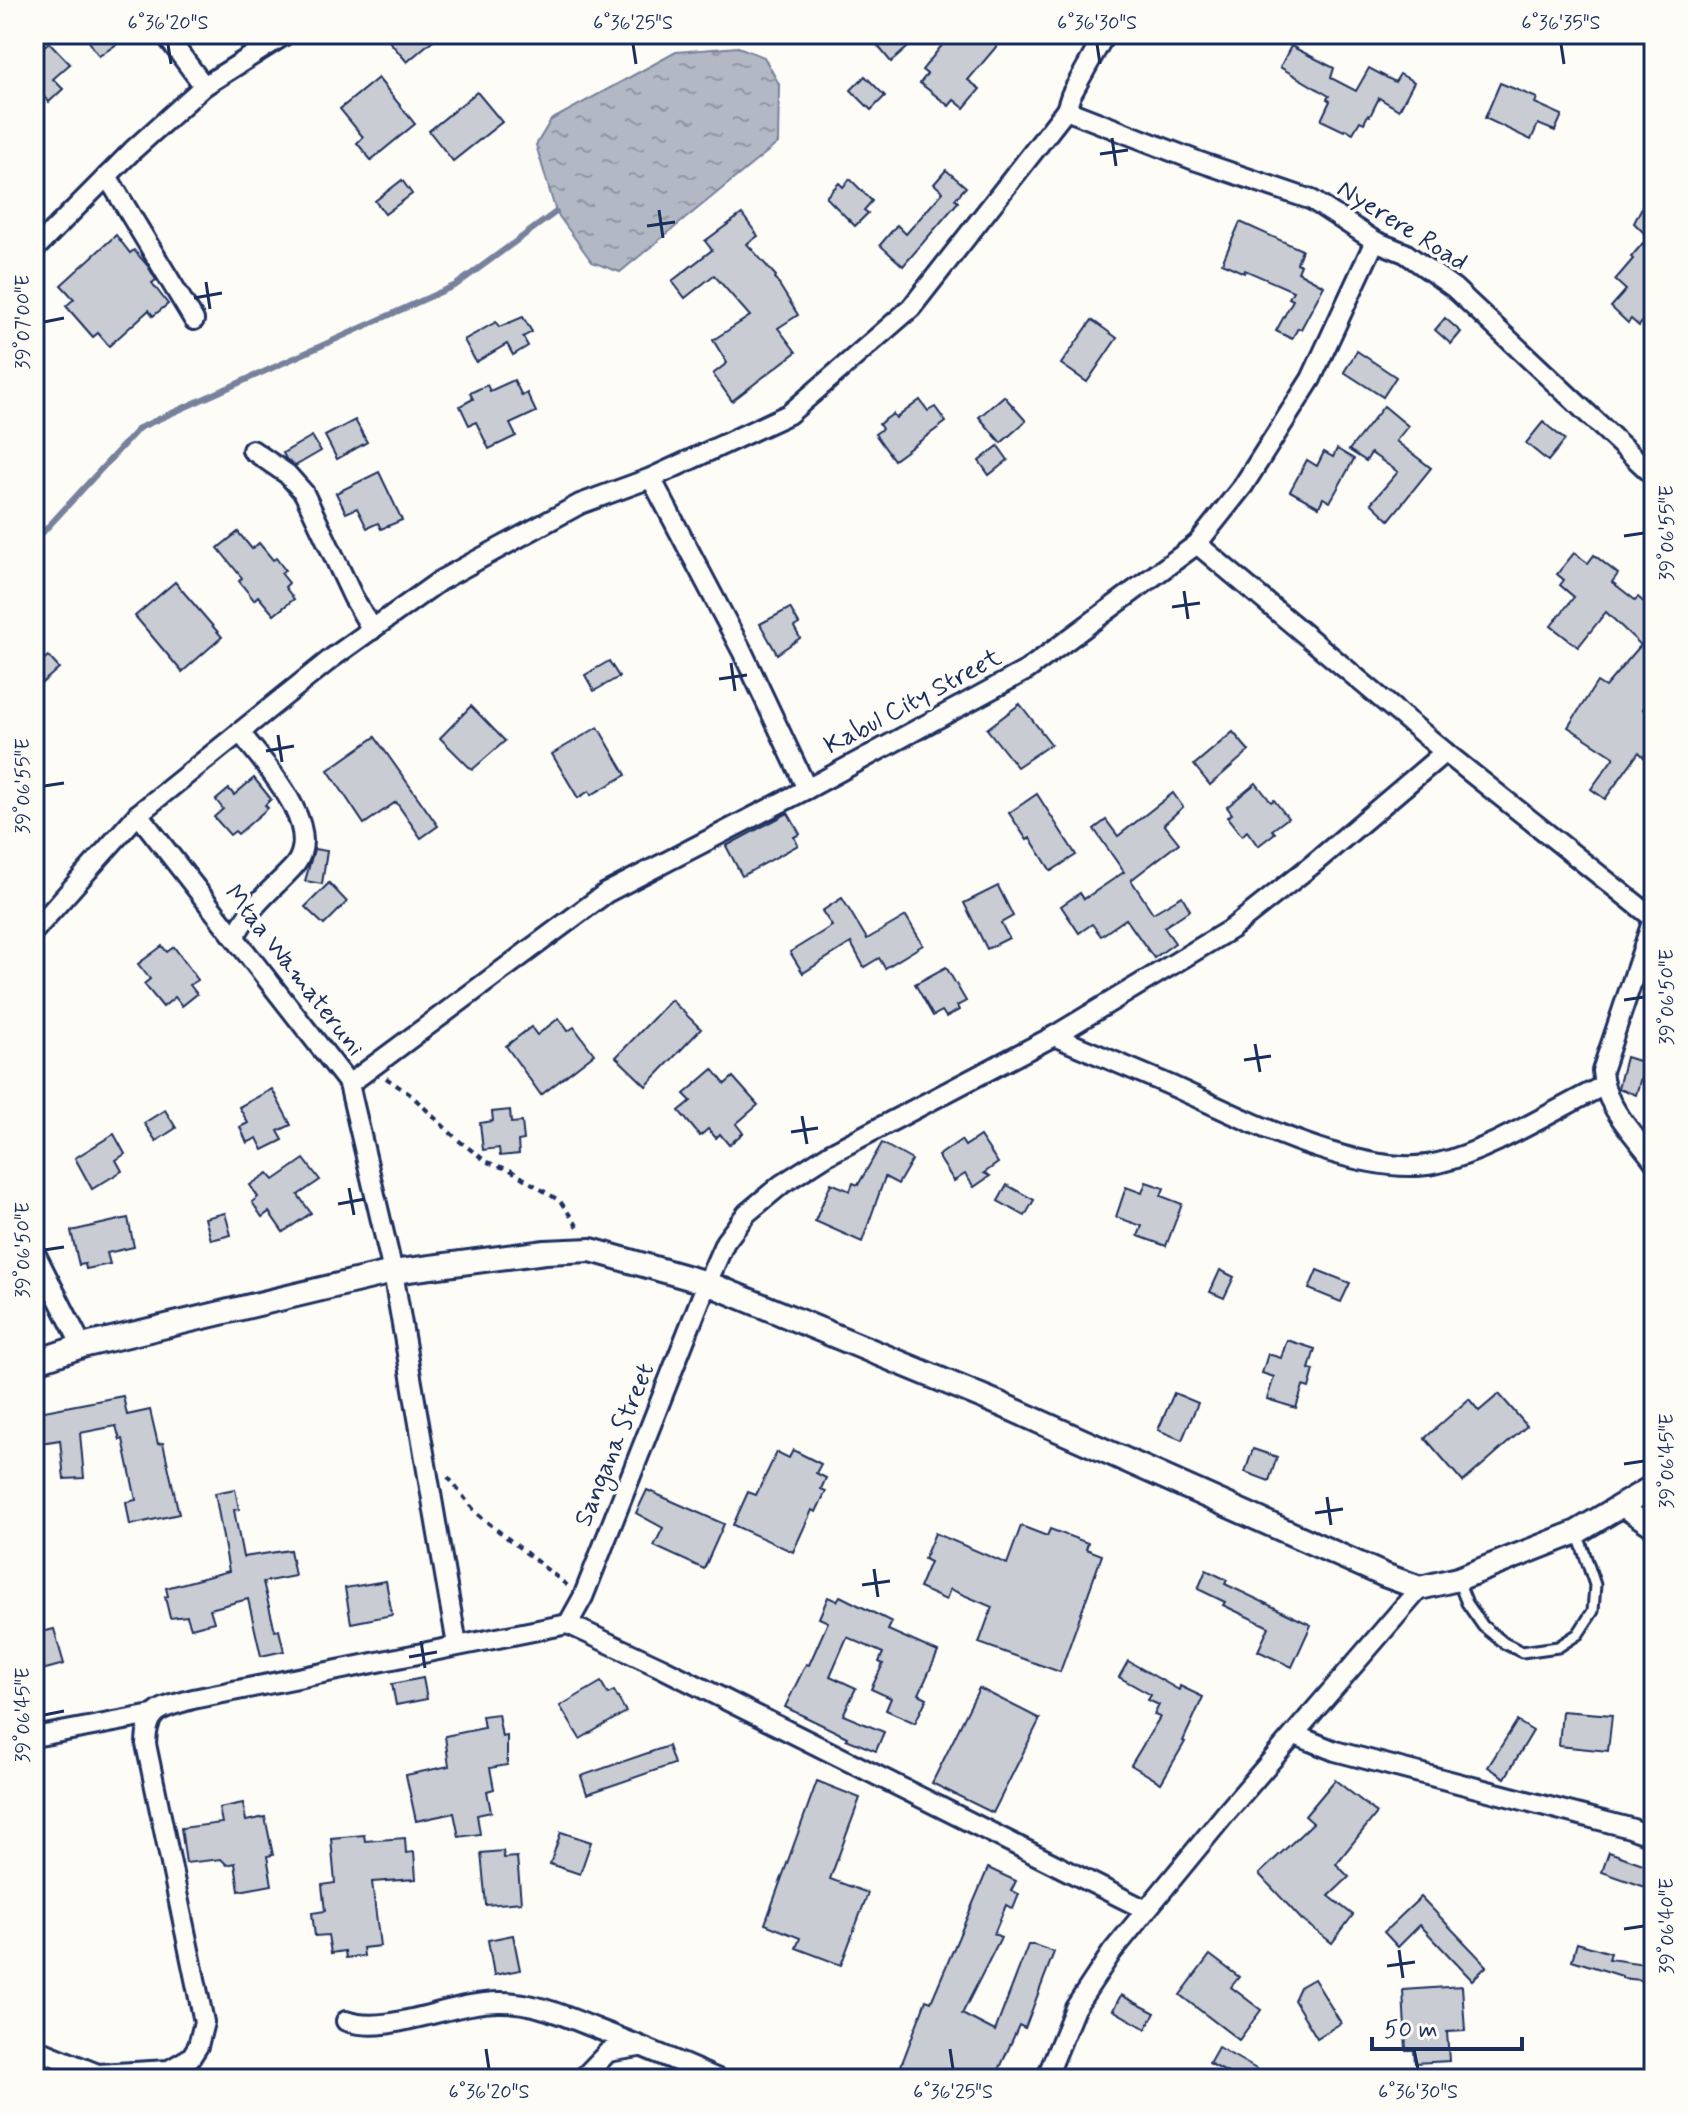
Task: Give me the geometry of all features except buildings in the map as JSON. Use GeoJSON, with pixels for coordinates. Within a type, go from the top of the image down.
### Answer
{"type":"FeatureCollection","features":[{"type":"Feature","properties":{"kind":"street"},"geometry":{"type":"LineString","coordinates":[[165,34],[204,86]]}},
{"type":"Feature","properties":{"kind":"street"},"geometry":{"type":"LineString","coordinates":[[34,250],[107,176],[204,86],[286,34]]}},
{"type":"Feature","properties":{"kind":"street"},"geometry":{"type":"LineString","coordinates":[[34,931],[138,814],[372,630],[441,580],[580,504],[651,478],[789,414],[911,308],[1066,110],[1105,34]]}},
{"type":"Feature","properties":{"kind":"street","name":"Nyerere Road"},"geometry":{"type":"LineString","coordinates":[[1066,110],[1197,161],[1312,200],[1375,241],[1405,253],[1454,288],[1654,476]]}},
{"type":"Feature","properties":{"kind":"street"},"geometry":{"type":"LineString","coordinates":[[107,176],[194,320]]}},
{"type":"Feature","properties":{"kind":"street","name":"Kabul City Street"},"geometry":{"type":"LineString","coordinates":[[349,1084],[606,893],[1027,670],[1197,544],[1243,486],[1311,379],[1375,241]]}},
{"type":"Feature","properties":{"kind":"street"},"geometry":{"type":"LineString","coordinates":[[252,450],[287,474],[304,493],[372,630]]}},
{"type":"Feature","properties":{"kind":"street"},"geometry":{"type":"LineString","coordinates":[[651,478],[742,651],[807,789]]}},
{"type":"Feature","properties":{"kind":"street"},"geometry":{"type":"LineString","coordinates":[[1197,544],[1445,752],[1653,916],[1602,1071],[1603,1086],[1611,1102],[1654,1161]]}},
{"type":"Feature","properties":{"kind":"street"},"geometry":{"type":"LineString","coordinates":[[235,935],[254,907],[297,863],[303,848],[302,829],[292,802],[240,732]]}},
{"type":"Feature","properties":{"kind":"street","name":"Sangana Street"},"geometry":{"type":"LineString","coordinates":[[568,1624],[583,1597],[707,1283],[725,1242],[747,1213],[782,1184],[829,1154],[1054,1036],[1231,929],[1445,752]]}},
{"type":"Feature","properties":{"kind":"street","name":"Mtaa Wamateruni"},"geometry":{"type":"LineString","coordinates":[[138,814],[349,1084],[393,1272],[457,1645]]}},
{"type":"Feature","properties":{"kind":"street"},"geometry":{"type":"LineString","coordinates":[[1054,1036],[1313,1146],[1385,1165],[1414,1167],[1475,1151],[1603,1086]]}},
{"type":"Feature","properties":{"kind":"street"},"geometry":{"type":"LineString","coordinates":[[34,1362],[82,1346],[393,1272],[545,1252],[591,1250],[707,1283],[1000,1404],[1384,1575],[1420,1588],[1458,1579],[1577,1532],[1654,1486]]}},
{"type":"Feature","properties":{"kind":"street"},"geometry":{"type":"LineString","coordinates":[[34,1251],[82,1346]]}},
{"type":"Feature","properties":{"kind":"street"},"geometry":{"type":"LineString","coordinates":[[1622,1507],[1654,1528]]}},
{"type":"Feature","properties":{"kind":"street"},"geometry":{"type":"LineString","coordinates":[[1046,2079],[1075,2008],[1112,1952],[1420,1588]]}},
{"type":"Feature","properties":{"kind":"street"},"geometry":{"type":"LineString","coordinates":[[34,1737],[152,1715],[160,1709],[193,1699],[568,1624],[1146,1910]]}},
{"type":"Feature","properties":{"kind":"street"},"geometry":{"type":"LineString","coordinates":[[34,2048],[98,2076],[169,2070],[183,2064],[198,2046],[204,2022],[146,1744],[152,1715]]}},
{"type":"Feature","properties":{"kind":"street"},"geometry":{"type":"LineString","coordinates":[[1295,1735],[1335,1751],[1654,1837]]}},
{"type":"Feature","properties":{"kind":"street"},"geometry":{"type":"LineString","coordinates":[[346,2021],[368,2026],[472,2004],[519,2003],[541,2007],[718,2079]]}},
{"type":"Feature","properties":{"kind":"street"},"geometry":{"type":"LineString","coordinates":[[582,2079],[608,2052],[642,2046]]}},
{"type":"Feature","properties":{"kind":"lane"},"geometry":{"type":"LineString","coordinates":[[1458,1579],[1467,1603],[1483,1626],[1504,1643],[1522,1652],[1558,1647],[1578,1634],[1593,1611],[1595,1585],[1577,1532]]}},
{"type":"Feature","properties":{"kind":"path"},"geometry":{"type":"LineString","coordinates":[[372,1068],[411,1095],[458,1140],[487,1162],[510,1170],[560,1201],[591,1250]]}},
{"type":"Feature","properties":{"kind":"path"},"geometry":{"type":"LineString","coordinates":[[423,1445],[477,1514],[583,1597]]}},
{"type":"Feature","properties":{"kind":"water"},"geometry":{"type":"Polygon","coordinates":[[[738,47],[764,57],[779,84],[778,143],[620,272],[592,262],[556,212],[536,145],[551,120],[676,52],[738,47]]]}},
{"type":"Feature","properties":{"kind":"waterway"},"geometry":{"type":"LineString","coordinates":[[34,542],[139,428],[456,285],[556,212]]}}]}
